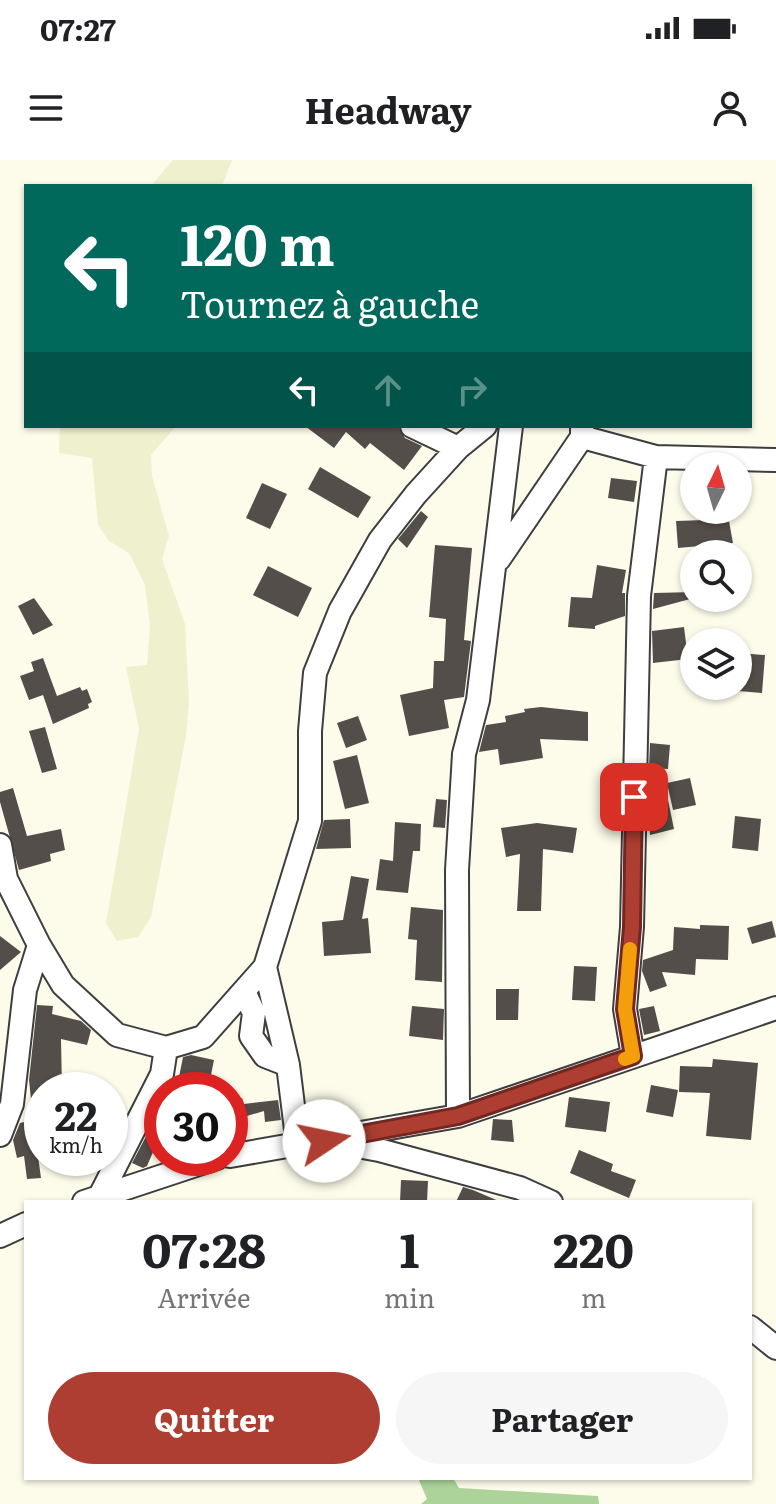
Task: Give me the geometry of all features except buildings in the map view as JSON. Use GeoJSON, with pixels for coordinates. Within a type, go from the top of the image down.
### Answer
{"type":"FeatureCollection","features":[{"type":"Feature","properties":{"kind":"street"},"geometry":{"type":"LineString","coordinates":[[416,428],[458,448]]}},
{"type":"Feature","properties":{"kind":"street"},"geometry":{"type":"LineString","coordinates":[[0,845],[6,879],[63,985],[117,1035],[166,1048],[203,1037],[265,967],[310,821],[310,731],[315,673],[340,611],[380,540],[458,448],[483,428]]}},
{"type":"Feature","properties":{"kind":"street"},"geometry":{"type":"LineString","coordinates":[[458,1116],[457,870],[464,754],[478,700],[511,428]]}},
{"type":"Feature","properties":{"kind":"street"},"geometry":{"type":"LineString","coordinates":[[495,565],[582,432],[656,457],[776,460]]}},
{"type":"Feature","properties":{"kind":"street"},"geometry":{"type":"LineString","coordinates":[[633,1056],[625,1009],[632,927],[639,596],[656,457]]}},
{"type":"Feature","properties":{"kind":"street"},"geometry":{"type":"LineString","coordinates":[[0,1135],[12,1104],[25,990],[39,945]]}},
{"type":"Feature","properties":{"kind":"street"},"geometry":{"type":"LineString","coordinates":[[265,967],[288,1065],[298,1146]]}},
{"type":"Feature","properties":{"kind":"street"},"geometry":{"type":"LineString","coordinates":[[236,1001],[247,998],[254,1013],[251,1036],[265,1056],[288,1065]]}},
{"type":"Feature","properties":{"kind":"street"},"geometry":{"type":"LineString","coordinates":[[248,1153],[458,1116],[776,1008]]}},
{"type":"Feature","properties":{"kind":"street"},"geometry":{"type":"LineString","coordinates":[[92,1199],[162,1074],[166,1048]]}},
{"type":"Feature","properties":{"kind":"street"},"geometry":{"type":"LineString","coordinates":[[298,1146],[341,1143],[379,1150],[520,1188],[547,1200]]}},
{"type":"Feature","properties":{"kind":"street"},"geometry":{"type":"LineString","coordinates":[[92,1199],[162,1176]]}},
{"type":"Feature","properties":{"kind":"street"},"geometry":{"type":"LineString","coordinates":[[0,1236],[24,1225]]}},
{"type":"Feature","properties":{"kind":"street"},"geometry":{"type":"LineString","coordinates":[[752,1329],[776,1348]]}},
{"type":"Feature","properties":{"kind":"green space"},"geometry":{"type":"Polygon","coordinates":[[[173,160],[232,160],[223,184],[153,184],[173,160]]]}},
{"type":"Feature","properties":{"kind":"green space"},"geometry":{"type":"Polygon","coordinates":[[[60,428],[174,428],[151,455],[152,476],[169,536],[162,559],[185,624],[189,703],[186,736],[151,917],[138,937],[117,941],[106,923],[139,729],[126,667],[147,665],[150,626],[145,585],[129,553],[109,541],[98,525],[92,458],[59,453],[60,428]]]}},
{"type":"Feature","properties":{"kind":"green space"},"geometry":{"type":"Polygon","coordinates":[[[419,1480],[454,1480],[459,1488],[598,1496],[599,1504],[421,1504],[427,1499],[419,1480]]]}},
{"type":"Feature","properties":{"kind":"slow traffic"},"geometry":{"type":"LineString","coordinates":[[625,1059],[633,1056],[625,1009],[630,949]]}},
{"type":"Feature","properties":{"kind":"route"},"geometry":{"type":"LineString","coordinates":[[324,1141],[458,1116],[633,1056],[625,1009],[632,927],[634,797]]}}]}
